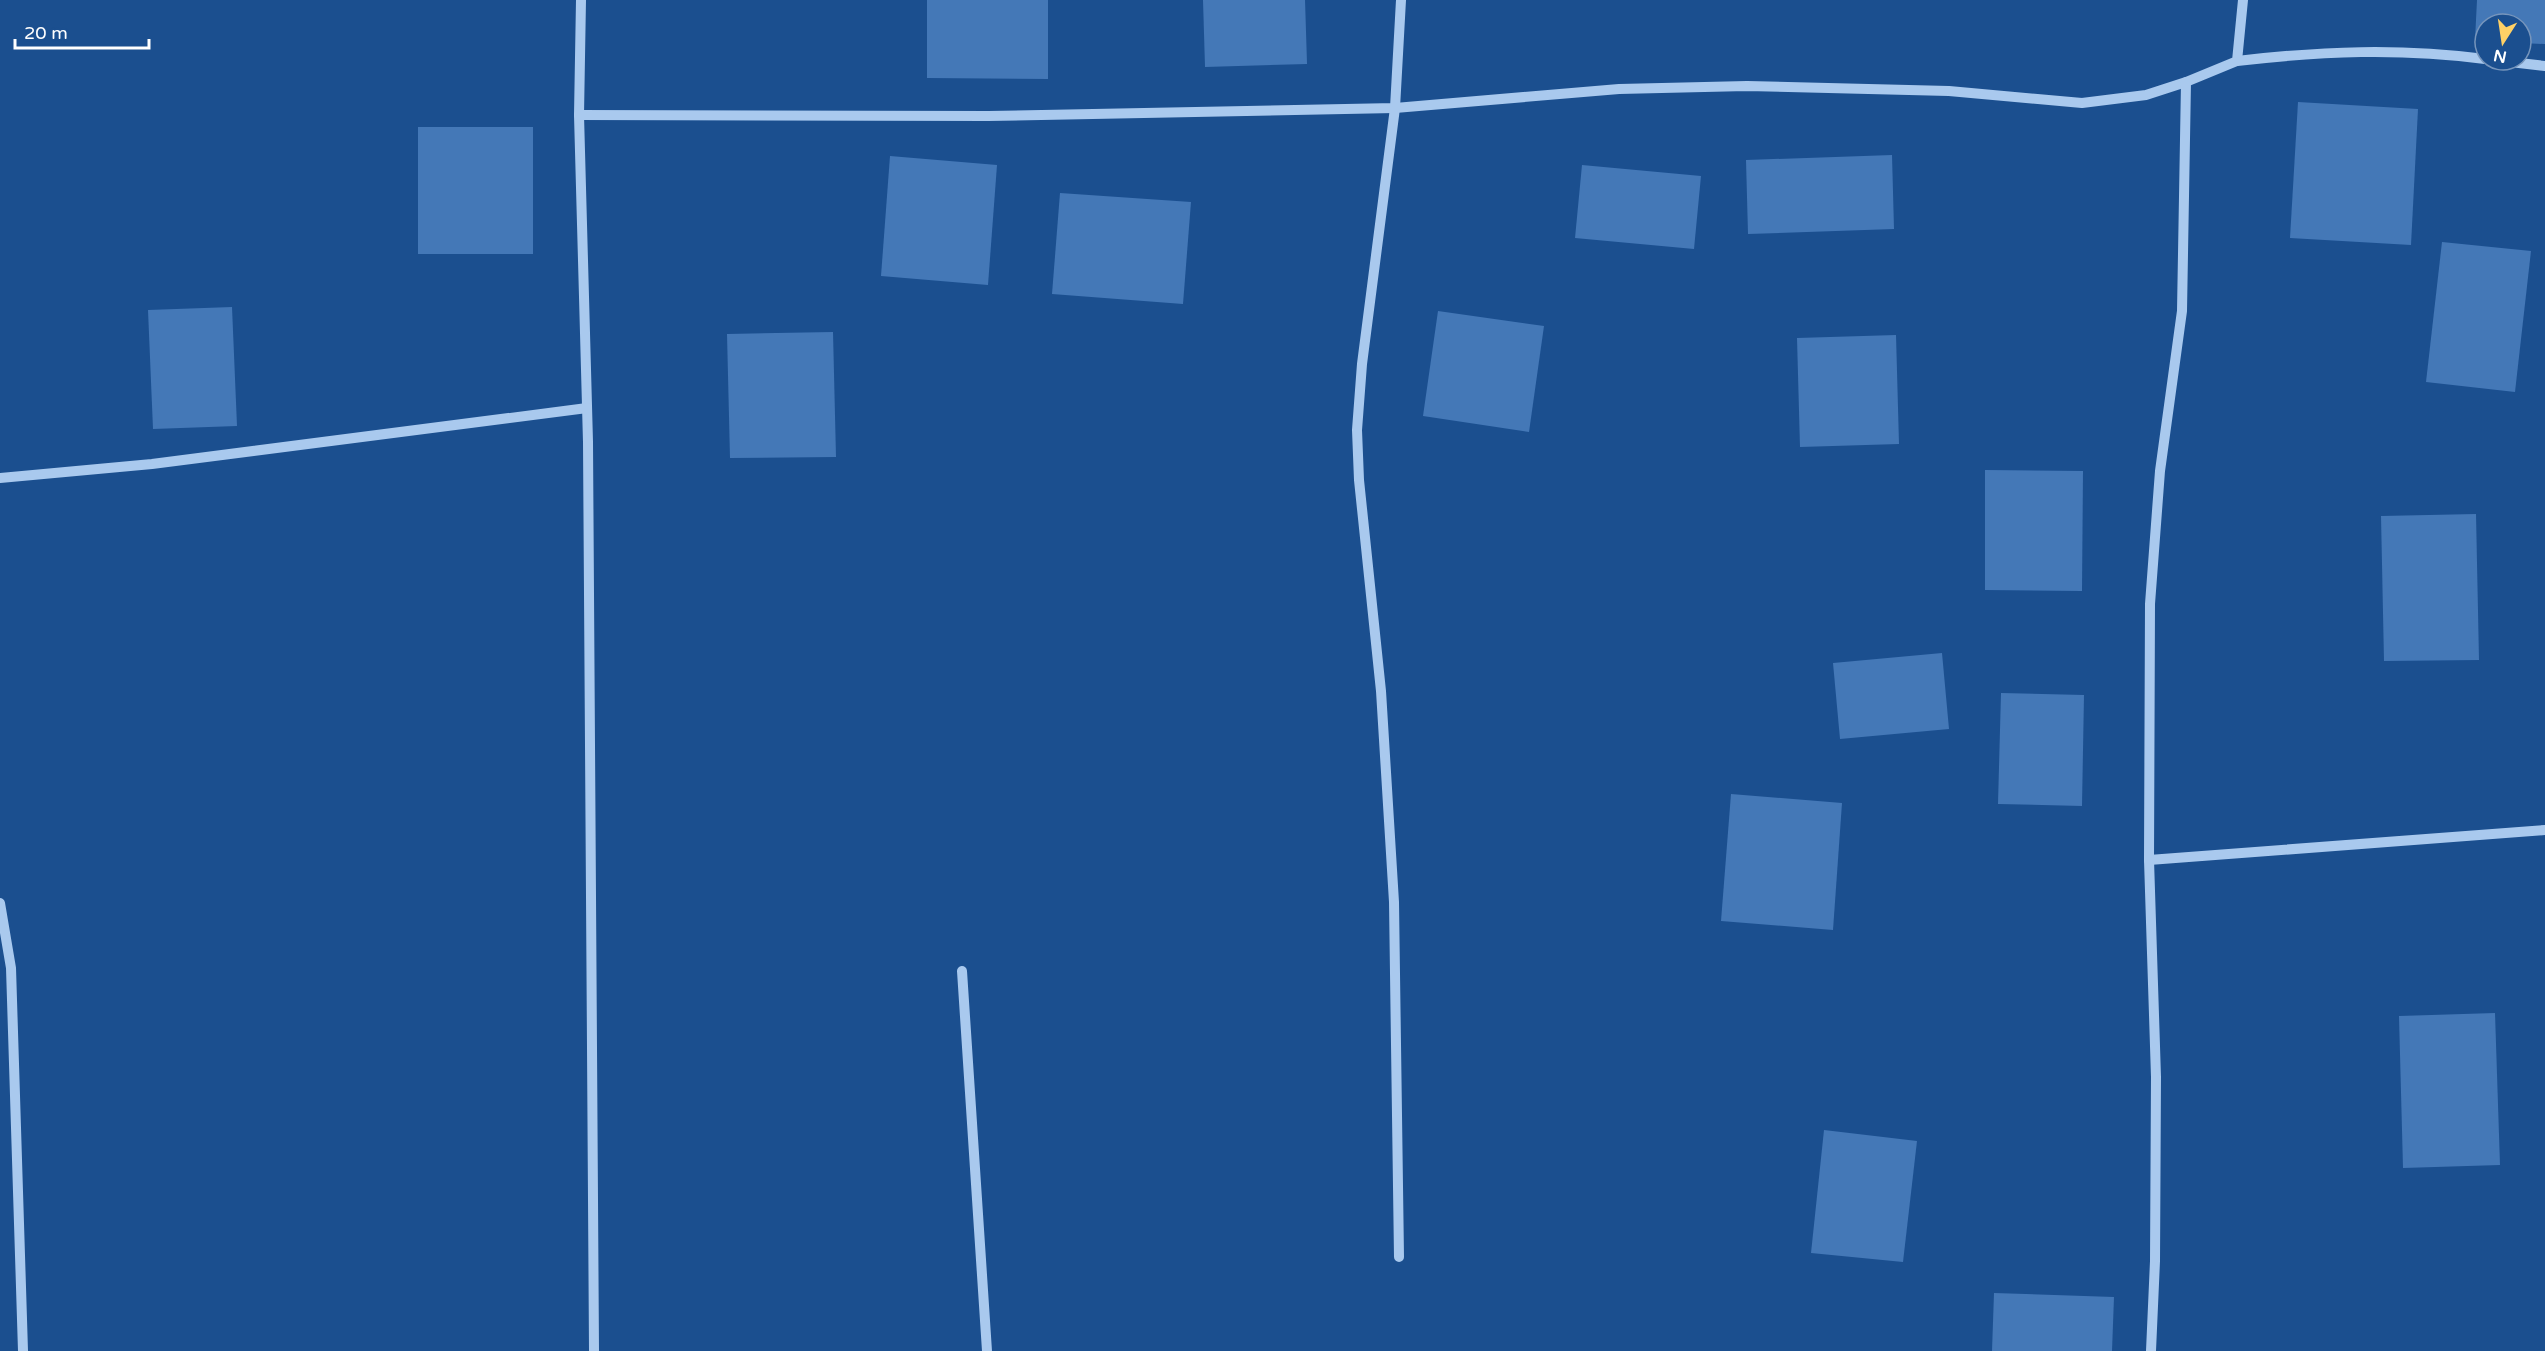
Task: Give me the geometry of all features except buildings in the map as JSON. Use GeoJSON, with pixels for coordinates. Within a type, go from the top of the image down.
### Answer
{"type":"FeatureCollection","features":[{"type":"Feature","properties":{"kind":"street"},"geometry":{"type":"LineString","coordinates":[[581,0],[579,115],[587,408],[594,1351]]}},
{"type":"Feature","properties":{"kind":"street"},"geometry":{"type":"LineString","coordinates":[[1399,1257],[1394,890],[1381,691],[1359,480],[1357,430],[1362,364],[1395,108],[1401,0]]}},
{"type":"Feature","properties":{"kind":"street"},"geometry":{"type":"LineString","coordinates":[[2237,61],[2243,0]]}},
{"type":"Feature","properties":{"kind":"street"},"geometry":{"type":"LineString","coordinates":[[579,115],[988,116],[1395,108],[1619,89],[1747,86],[1949,91],[2082,103],[2146,95],[2186,82],[2237,61],[2307,53],[2366,51],[2473,58]]}},
{"type":"Feature","properties":{"kind":"street"},"geometry":{"type":"LineString","coordinates":[[2151,1351],[2155,1261],[2156,1077],[2149,860],[2150,604],[2160,471],[2182,311],[2186,82]]}},
{"type":"Feature","properties":{"kind":"street"},"geometry":{"type":"LineString","coordinates":[[0,478],[152,464],[587,408]]}},
{"type":"Feature","properties":{"kind":"street"},"geometry":{"type":"LineString","coordinates":[[2149,860],[2545,830]]}},
{"type":"Feature","properties":{"kind":"street"},"geometry":{"type":"LineString","coordinates":[[0,903],[11,968],[23,1351]]}},
{"type":"Feature","properties":{"kind":"street"},"geometry":{"type":"LineString","coordinates":[[962,971],[987,1351]]}}]}
